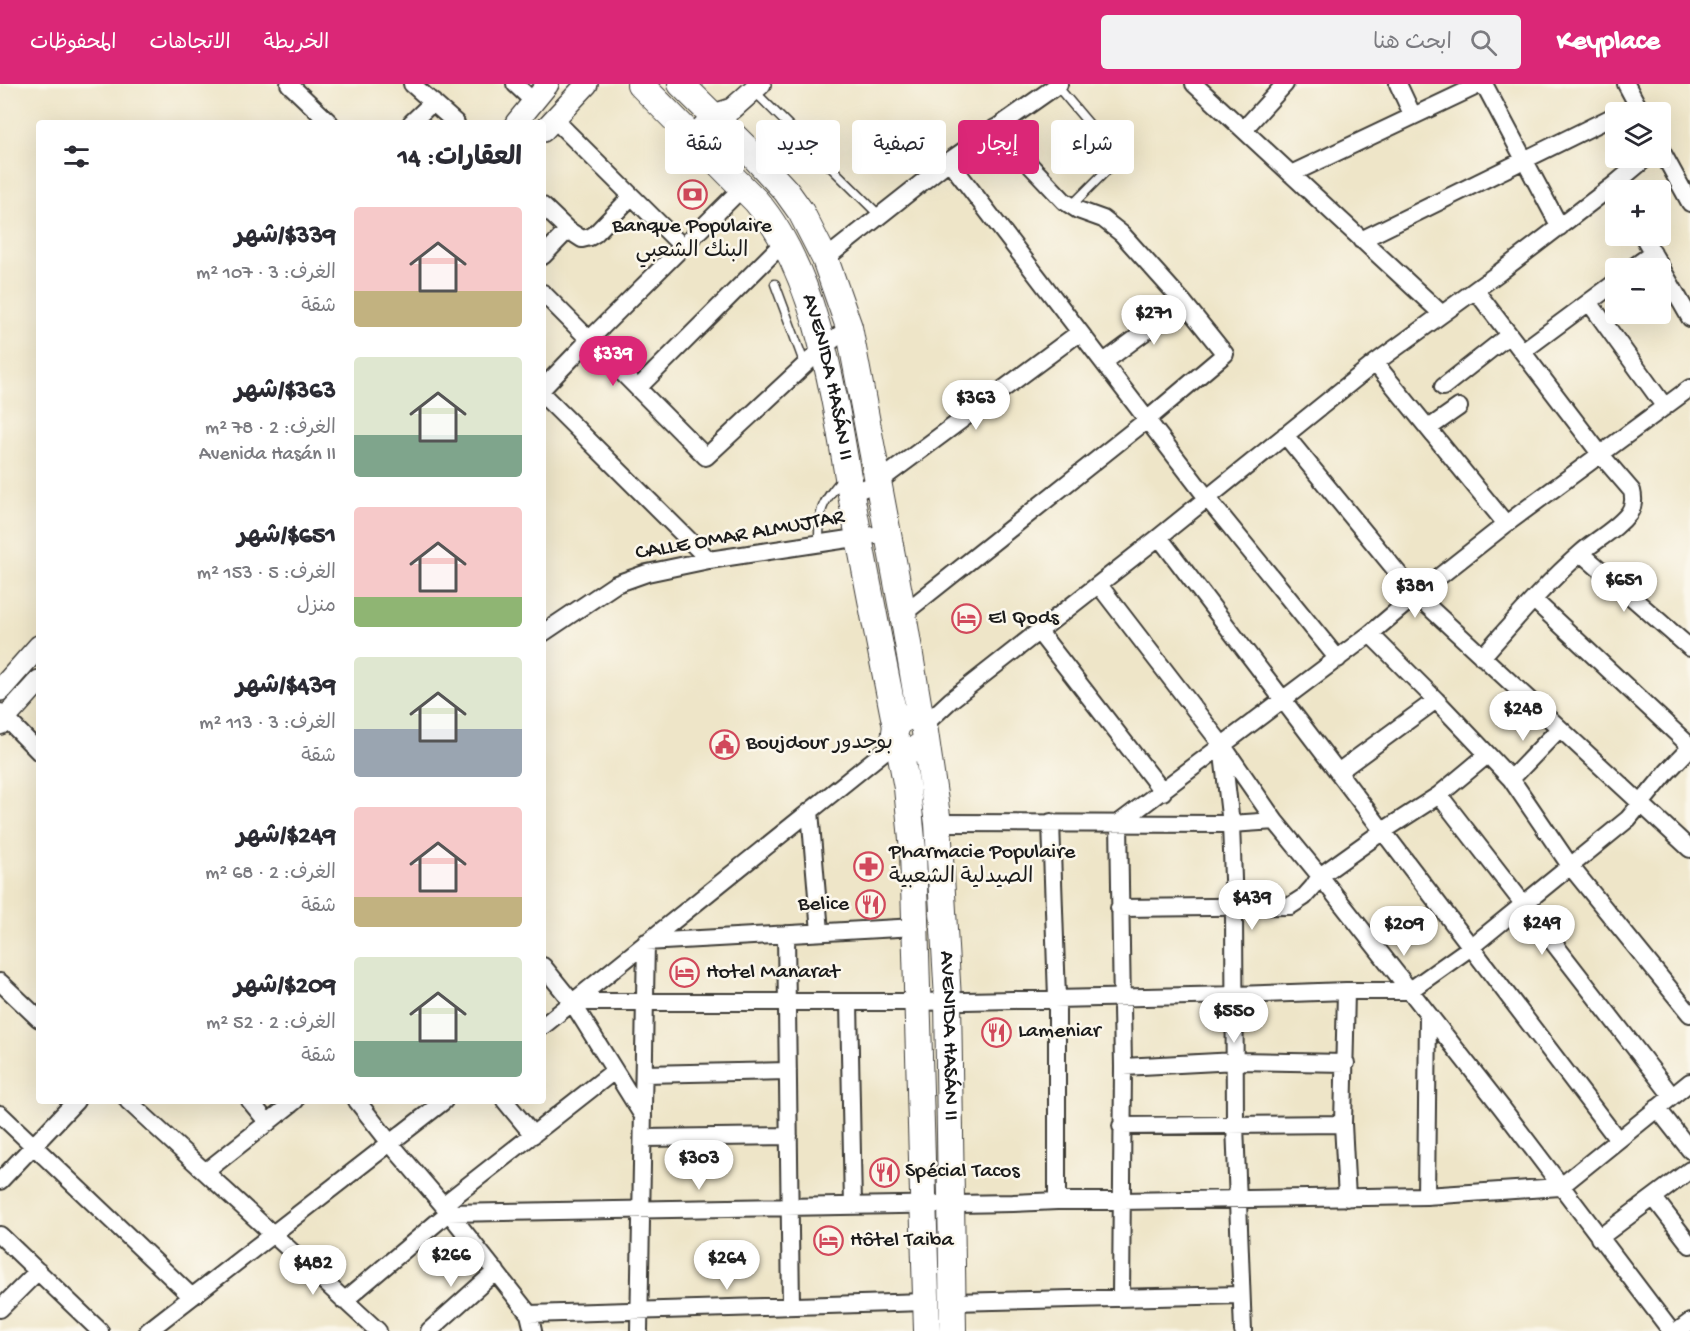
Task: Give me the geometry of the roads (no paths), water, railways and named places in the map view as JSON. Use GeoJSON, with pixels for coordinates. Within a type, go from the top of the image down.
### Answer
{"type":"FeatureCollection","features":[{"type":"Feature","properties":{"kind":"main road","name":"AVENIDA HASÁN II"},"geometry":{"type":"LineString","coordinates":[[640,84],[676,120]]}},
{"type":"Feature","properties":{"kind":"main road","name":"AVENIDA HASÁN II"},"geometry":{"type":"LineString","coordinates":[[681,84],[724,118],[801,212],[825,259],[849,327],[924,729],[938,823],[948,1000],[953,1331]]}},
{"type":"Feature","properties":{"kind":"main road","name":"AVENIDA HASÁN II"},"geometry":{"type":"LineString","coordinates":[[730,174],[770,217],[796,267],[814,357],[849,484],[907,788],[913,850],[927,1331]]}},
{"type":"Feature","properties":{"kind":"main road"},"geometry":{"type":"LineString","coordinates":[[897,738],[908,750],[914,750],[922,745],[924,729]]}},
{"type":"Feature","properties":{"kind":"street"},"geometry":{"type":"LineString","coordinates":[[289,84],[327,120]]}},
{"type":"Feature","properties":{"kind":"street"},"geometry":{"type":"LineString","coordinates":[[412,84],[453,120]]}},
{"type":"Feature","properties":{"kind":"street"},"geometry":{"type":"LineString","coordinates":[[515,84],[534,102]]}},
{"type":"Feature","properties":{"kind":"street"},"geometry":{"type":"LineString","coordinates":[[519,120],[548,84]]}},
{"type":"Feature","properties":{"kind":"street"},"geometry":{"type":"LineString","coordinates":[[586,84],[548,125],[631,197],[683,247]]}},
{"type":"Feature","properties":{"kind":"street"},"geometry":{"type":"LineString","coordinates":[[1194,84],[1442,314]]}},
{"type":"Feature","properties":{"kind":"street"},"geometry":{"type":"LineString","coordinates":[[1244,129],[1285,84]]}},
{"type":"Feature","properties":{"kind":"street"},"geometry":{"type":"LineString","coordinates":[[1398,84],[1413,116]]}},
{"type":"Feature","properties":{"kind":"street"},"geometry":{"type":"LineString","coordinates":[[1292,174],[1482,84],[1525,158],[1560,227]]}},
{"type":"Feature","properties":{"kind":"street"},"geometry":{"type":"LineString","coordinates":[[1626,84],[1635,102]]}},
{"type":"Feature","properties":{"kind":"street"},"geometry":{"type":"LineString","coordinates":[[1007,120],[1058,85]]}},
{"type":"Feature","properties":{"kind":"street"},"geometry":{"type":"LineString","coordinates":[[724,118],[757,87]]}},
{"type":"Feature","properties":{"kind":"street"},"geometry":{"type":"LineString","coordinates":[[414,120],[433,102]]}},
{"type":"Feature","properties":{"kind":"street"},"geometry":{"type":"LineString","coordinates":[[1361,240],[1605,120]]}},
{"type":"Feature","properties":{"kind":"street"},"geometry":{"type":"LineString","coordinates":[[825,259],[958,155]]}},
{"type":"Feature","properties":{"kind":"street"},"geometry":{"type":"LineString","coordinates":[[949,161],[1207,498],[1338,659]]}},
{"type":"Feature","properties":{"kind":"street"},"geometry":{"type":"LineString","coordinates":[[1624,180],[1636,168]]}},
{"type":"Feature","properties":{"kind":"street"},"geometry":{"type":"LineString","coordinates":[[1671,168],[1690,203]]}},
{"type":"Feature","properties":{"kind":"street"},"geometry":{"type":"LineString","coordinates":[[903,614],[1148,419],[1225,354],[1184,303],[1122,234],[1103,219],[1070,206],[1038,174]]}},
{"type":"Feature","properties":{"kind":"street"},"geometry":{"type":"LineString","coordinates":[[546,385],[743,187]]}},
{"type":"Feature","properties":{"kind":"street"},"geometry":{"type":"LineString","coordinates":[[924,729],[951,700],[1040,632],[1375,363],[1605,195]]}},
{"type":"Feature","properties":{"kind":"street"},"geometry":{"type":"LineString","coordinates":[[546,209],[578,238],[590,237],[631,197]]}},
{"type":"Feature","properties":{"kind":"street"},"geometry":{"type":"LineString","coordinates":[[546,253],[568,230]]}},
{"type":"Feature","properties":{"kind":"street"},"geometry":{"type":"LineString","coordinates":[[638,388],[784,243]]}},
{"type":"Feature","properties":{"kind":"street"},"geometry":{"type":"LineString","coordinates":[[1649,246],[1690,318]]}},
{"type":"Feature","properties":{"kind":"street"},"geometry":{"type":"LineString","coordinates":[[1646,258],[1653,253]]}},
{"type":"Feature","properties":{"kind":"street"},"geometry":{"type":"LineString","coordinates":[[1523,351],[1605,290]]}},
{"type":"Feature","properties":{"kind":"street"},"geometry":{"type":"LineString","coordinates":[[1476,291],[1601,455],[1632,491],[1634,498],[1633,505],[1622,521],[1581,553],[1482,657]]}},
{"type":"Feature","properties":{"kind":"street"},"geometry":{"type":"LineString","coordinates":[[546,296],[706,457],[849,327]]}},
{"type":"Feature","properties":{"kind":"street"},"geometry":{"type":"LineString","coordinates":[[1589,302],[1665,407]]}},
{"type":"Feature","properties":{"kind":"street"},"geometry":{"type":"LineString","coordinates":[[1104,362],[1184,303]]}},
{"type":"Feature","properties":{"kind":"street"},"geometry":{"type":"LineString","coordinates":[[849,484],[879,482],[1080,332]]}},
{"type":"Feature","properties":{"kind":"street"},"geometry":{"type":"LineString","coordinates":[[1443,387],[1509,334]]}},
{"type":"Feature","properties":{"kind":"street"},"geometry":{"type":"LineString","coordinates":[[1375,363],[1506,524]]}},
{"type":"Feature","properties":{"kind":"street"},"geometry":{"type":"LineString","coordinates":[[1119,823],[1284,701],[1506,524],[1690,388]]}},
{"type":"Feature","properties":{"kind":"street"},"geometry":{"type":"LineString","coordinates":[[546,398],[709,560]]}},
{"type":"Feature","properties":{"kind":"street"},"geometry":{"type":"LineString","coordinates":[[1429,428],[1459,407]]}},
{"type":"Feature","properties":{"kind":"street"},"geometry":{"type":"LineString","coordinates":[[1285,435],[1416,595],[1690,849]]}},
{"type":"Feature","properties":{"kind":"street","name":"CALLE OMAR ALMUJTAR"},"geometry":{"type":"LineString","coordinates":[[546,631],[616,584],[647,573],[709,560],[888,532]]}},
{"type":"Feature","properties":{"kind":"street"},"geometry":{"type":"LineString","coordinates":[[1159,537],[1618,1140]]}},
{"type":"Feature","properties":{"kind":"street"},"geometry":{"type":"LineString","coordinates":[[1581,553],[1690,648]]}},
{"type":"Feature","properties":{"kind":"street"},"geometry":{"type":"LineString","coordinates":[[1099,585],[1222,745],[1275,821],[1428,1014],[1671,1331]]}},
{"type":"Feature","properties":{"kind":"street"},"geometry":{"type":"LineString","coordinates":[[572,1002],[917,1002],[1409,991],[1471,947],[1628,819],[1690,747],[1534,600]]}},
{"type":"Feature","properties":{"kind":"street"},"geometry":{"type":"LineString","coordinates":[[1040,632],[1163,792]]}},
{"type":"Feature","properties":{"kind":"street"},"geometry":{"type":"LineString","coordinates":[[1370,634],[1511,779],[1571,867],[1687,1005]]}},
{"type":"Feature","properties":{"kind":"street"},"geometry":{"type":"LineString","coordinates":[[0,690],[36,649]]}},
{"type":"Feature","properties":{"kind":"street"},"geometry":{"type":"LineString","coordinates":[[36,684],[2,718],[36,749]]}},
{"type":"Feature","properties":{"kind":"street"},"geometry":{"type":"LineString","coordinates":[[1338,772],[1436,700]]}},
{"type":"Feature","properties":{"kind":"street"},"geometry":{"type":"LineString","coordinates":[[1511,779],[1560,729]]}},
{"type":"Feature","properties":{"kind":"street"},"geometry":{"type":"LineString","coordinates":[[546,1024],[897,738]]}},
{"type":"Feature","properties":{"kind":"street"},"geometry":{"type":"LineString","coordinates":[[1222,745],[1231,824],[1234,907],[1235,1125],[1243,1331]]}},
{"type":"Feature","properties":{"kind":"street"},"geometry":{"type":"LineString","coordinates":[[1119,908],[1290,906],[1304,897],[1320,876],[1439,795],[1487,755]]}},
{"type":"Feature","properties":{"kind":"street"},"geometry":{"type":"LineString","coordinates":[[1439,795],[1672,1096]]}},
{"type":"Feature","properties":{"kind":"street"},"geometry":{"type":"LineString","coordinates":[[810,811],[820,932]]}},
{"type":"Feature","properties":{"kind":"street"},"geometry":{"type":"LineString","coordinates":[[938,823],[1231,824],[1275,821]]}},
{"type":"Feature","properties":{"kind":"street"},"geometry":{"type":"LineString","coordinates":[[1051,822],[1057,998],[1057,1200]]}},
{"type":"Feature","properties":{"kind":"street"},"geometry":{"type":"LineString","coordinates":[[1119,823],[1122,1067],[1121,1297]]}},
{"type":"Feature","properties":{"kind":"street"},"geometry":{"type":"LineString","coordinates":[[646,942],[915,927]]}},
{"type":"Feature","properties":{"kind":"street"},"geometry":{"type":"LineString","coordinates":[[786,934],[791,1306]]}},
{"type":"Feature","properties":{"kind":"street"},"geometry":{"type":"LineString","coordinates":[[639,1331],[646,942]]}},
{"type":"Feature","properties":{"kind":"street"},"geometry":{"type":"LineString","coordinates":[[546,970],[572,1002],[643,1116]]}},
{"type":"Feature","properties":{"kind":"street"},"geometry":{"type":"LineString","coordinates":[[0,982],[36,1015]]}},
{"type":"Feature","properties":{"kind":"street"},"geometry":{"type":"LineString","coordinates":[[1346,991],[1344,1124],[1347,1198]]}},
{"type":"Feature","properties":{"kind":"street"},"geometry":{"type":"LineString","coordinates":[[849,1002],[853,1206]]}},
{"type":"Feature","properties":{"kind":"street"},"geometry":{"type":"LineString","coordinates":[[1426,1196],[1428,1014]]}},
{"type":"Feature","properties":{"kind":"street"},"geometry":{"type":"LineString","coordinates":[[1122,1067],[1236,1061],[1346,1063]]}},
{"type":"Feature","properties":{"kind":"street"},"geometry":{"type":"LineString","coordinates":[[344,1301],[445,1209],[614,1071]]}},
{"type":"Feature","properties":{"kind":"street"},"geometry":{"type":"LineString","coordinates":[[644,1074],[788,1071]]}},
{"type":"Feature","properties":{"kind":"street"},"geometry":{"type":"LineString","coordinates":[[445,1209],[641,1210],[1057,1200],[1120,1202],[1237,1198],[1347,1198],[1426,1196],[1560,1187],[1690,1082]]}},
{"type":"Feature","properties":{"kind":"street"},"geometry":{"type":"LineString","coordinates":[[0,1181],[73,1104]]}},
{"type":"Feature","properties":{"kind":"street"},"geometry":{"type":"LineString","coordinates":[[131,1104],[378,1331]]}},
{"type":"Feature","properties":{"kind":"street"},"geometry":{"type":"LineString","coordinates":[[252,1104],[268,1123]]}},
{"type":"Feature","properties":{"kind":"street"},"geometry":{"type":"LineString","coordinates":[[205,1172],[292,1104]]}},
{"type":"Feature","properties":{"kind":"street"},"geometry":{"type":"LineString","coordinates":[[359,1104],[529,1314],[533,1331]]}},
{"type":"Feature","properties":{"kind":"street"},"geometry":{"type":"LineString","coordinates":[[148,1331],[440,1104]]}},
{"type":"Feature","properties":{"kind":"street"},"geometry":{"type":"LineString","coordinates":[[508,1104],[533,1135]]}},
{"type":"Feature","properties":{"kind":"street"},"geometry":{"type":"LineString","coordinates":[[1658,1108],[1690,1150]]}},
{"type":"Feature","properties":{"kind":"street"},"geometry":{"type":"LineString","coordinates":[[0,1114],[192,1297]]}},
{"type":"Feature","properties":{"kind":"street"},"geometry":{"type":"LineString","coordinates":[[1121,1126],[1344,1124]]}},
{"type":"Feature","properties":{"kind":"street"},"geometry":{"type":"LineString","coordinates":[[643,1138],[789,1136]]}},
{"type":"Feature","properties":{"kind":"street"},"geometry":{"type":"LineString","coordinates":[[1599,1238],[1690,1170]]}},
{"type":"Feature","properties":{"kind":"street"},"geometry":{"type":"LineString","coordinates":[[1654,1198],[1690,1245]]}},
{"type":"Feature","properties":{"kind":"street"},"geometry":{"type":"LineString","coordinates":[[0,1235],[100,1331]]}},
{"type":"Feature","properties":{"kind":"street"},"geometry":{"type":"LineString","coordinates":[[0,1309],[38,1271]]}},
{"type":"Feature","properties":{"kind":"street"},"geometry":{"type":"LineString","coordinates":[[429,1331],[496,1271]]}},
{"type":"Feature","properties":{"kind":"street"},"geometry":{"type":"LineString","coordinates":[[952,1302],[1241,1295]]}},
{"type":"Feature","properties":{"kind":"street"},"geometry":{"type":"LineString","coordinates":[[529,1314],[925,1302]]}},
{"type":"Feature","properties":{"kind":"street"},"geometry":{"type":"LineString","coordinates":[[1678,1331],[1690,1322]]}},
{"type":"Feature","properties":{"kind":"lane"},"geometry":{"type":"LineString","coordinates":[[1058,85],[1117,157],[1070,206]]}},
{"type":"Feature","properties":{"kind":"lane"},"geometry":{"type":"LineString","coordinates":[[757,87],[879,215]]}},
{"type":"Feature","properties":{"kind":"lane"},"geometry":{"type":"LineString","coordinates":[[775,284],[814,357]]}},
{"type":"Feature","properties":{"kind":"lane"},"geometry":{"type":"LineString","coordinates":[[819,544],[819,512],[826,498],[849,484]]}},
{"type":"Feature","properties":{"kind":"place","name":"Banque Populaire البنك الشعبي"},"geometry":{"type":"Point","coordinates":[692,195]}},
{"type":"Feature","properties":{"kind":"place","name":"El Qods"},"geometry":{"type":"Point","coordinates":[967,619]}},
{"type":"Feature","properties":{"kind":"place","name":"Boujdour بوجدور"},"geometry":{"type":"Point","coordinates":[725,744]}},
{"type":"Feature","properties":{"kind":"place","name":"Pharmacie Populaire الصيدلية الشعبية"},"geometry":{"type":"Point","coordinates":[868,866]}},
{"type":"Feature","properties":{"kind":"place","name":"Belice"},"geometry":{"type":"Point","coordinates":[870,905]}},
{"type":"Feature","properties":{"kind":"place","name":"Hotel Manarat"},"geometry":{"type":"Point","coordinates":[685,973]}},
{"type":"Feature","properties":{"kind":"place","name":"Lameniar"},"geometry":{"type":"Point","coordinates":[997,1032]}},
{"type":"Feature","properties":{"kind":"place","name":"Spécial Tacos"},"geometry":{"type":"Point","coordinates":[884,1172]}},
{"type":"Feature","properties":{"kind":"place","name":"Hôtel Taiba"},"geometry":{"type":"Point","coordinates":[829,1241]}}]}
